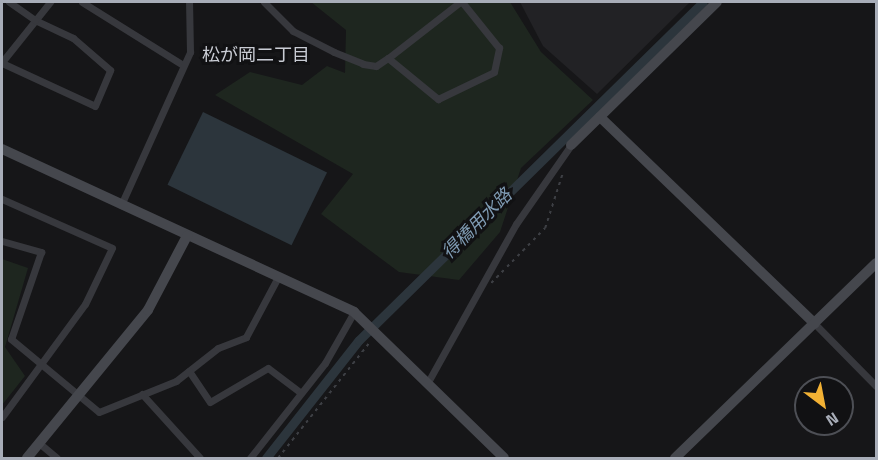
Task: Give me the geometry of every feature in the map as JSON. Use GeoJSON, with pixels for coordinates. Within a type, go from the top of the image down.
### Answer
{"type":"FeatureCollection","features":[{"type":"Feature","properties":{"kind":"street"},"geometry":{"type":"LineString","coordinates":[[9,2],[34,20],[73,38],[110,70],[95,106],[2,63],[34,20],[50,2]]}},
{"type":"Feature","properties":{"kind":"street"},"geometry":{"type":"LineString","coordinates":[[81,2],[183,65]]}},
{"type":"Feature","properties":{"kind":"street"},"geometry":{"type":"LineString","coordinates":[[121,205],[190,52],[189,2]]}},
{"type":"Feature","properties":{"kind":"street"},"geometry":{"type":"LineString","coordinates":[[264,2],[293,31],[363,64],[376,66],[461,2],[499,48],[494,72],[438,99],[388,58]]}},
{"type":"Feature","properties":{"kind":"street"},"geometry":{"type":"LineString","coordinates":[[428,382],[543,181],[571,145],[717,2]]}},
{"type":"Feature","properties":{"kind":"street"},"geometry":{"type":"LineString","coordinates":[[600,117],[876,386]]}},
{"type":"Feature","properties":{"kind":"street"},"geometry":{"type":"LineString","coordinates":[[2,149],[354,312],[377,331],[504,459]]}},
{"type":"Feature","properties":{"kind":"street"},"geometry":{"type":"LineString","coordinates":[[2,199],[112,248],[85,304],[39,361],[2,417]]}},
{"type":"Feature","properties":{"kind":"street"},"geometry":{"type":"LineString","coordinates":[[27,459],[154,302],[187,236]]}},
{"type":"Feature","properties":{"kind":"street"},"geometry":{"type":"LineString","coordinates":[[2,241],[41,252],[11,339],[39,361],[52,376],[80,394],[86,405],[99,412],[189,371],[218,348],[246,337],[278,277]]}},
{"type":"Feature","properties":{"kind":"street"},"geometry":{"type":"LineString","coordinates":[[675,459],[876,262]]}},
{"type":"Feature","properties":{"kind":"street"},"geometry":{"type":"LineString","coordinates":[[250,459],[326,363],[354,312]]}},
{"type":"Feature","properties":{"kind":"street"},"geometry":{"type":"LineString","coordinates":[[189,371],[210,402],[268,368],[301,393]]}},
{"type":"Feature","properties":{"kind":"street"},"geometry":{"type":"LineString","coordinates":[[142,394],[200,459]]}},
{"type":"Feature","properties":{"kind":"street"},"geometry":{"type":"LineString","coordinates":[[39,443],[57,459]]}},
{"type":"Feature","properties":{"kind":"path"},"geometry":{"type":"LineString","coordinates":[[482,285],[497,281],[545,228],[564,166]]}},
{"type":"Feature","properties":{"kind":"path"},"geometry":{"type":"LineString","coordinates":[[278,459],[377,331]]}},
{"type":"Feature","properties":{"kind":"shaded area"},"geometry":{"type":"Polygon","coordinates":[[[311,2],[510,2],[541,52],[593,100],[521,168],[500,232],[459,280],[399,272],[321,214],[353,174],[215,95],[250,72],[302,85],[327,66],[345,73],[346,30],[311,2]]]}},
{"type":"Feature","properties":{"kind":"shaded area"},"geometry":{"type":"Polygon","coordinates":[[[520,2],[690,2],[597,94],[543,46],[520,2]]]}},
{"type":"Feature","properties":{"kind":"shaded area"},"geometry":{"type":"Polygon","coordinates":[[[203,112],[327,172],[292,245],[167,185],[203,112]]]}},
{"type":"Feature","properties":{"kind":"shaded area"},"geometry":{"type":"Polygon","coordinates":[[[2,259],[28,268],[5,347],[25,376],[2,405],[2,259]]]}},
{"type":"Feature","properties":{"kind":"waterway","name":"得橋用水路"},"geometry":{"type":"LineString","coordinates":[[266,458],[359,340],[703,2]]}},
{"type":"Feature","properties":{"kind":"district","name":"松が岡二丁目"},"geometry":{"type":"Point","coordinates":[256,55]}}]}
